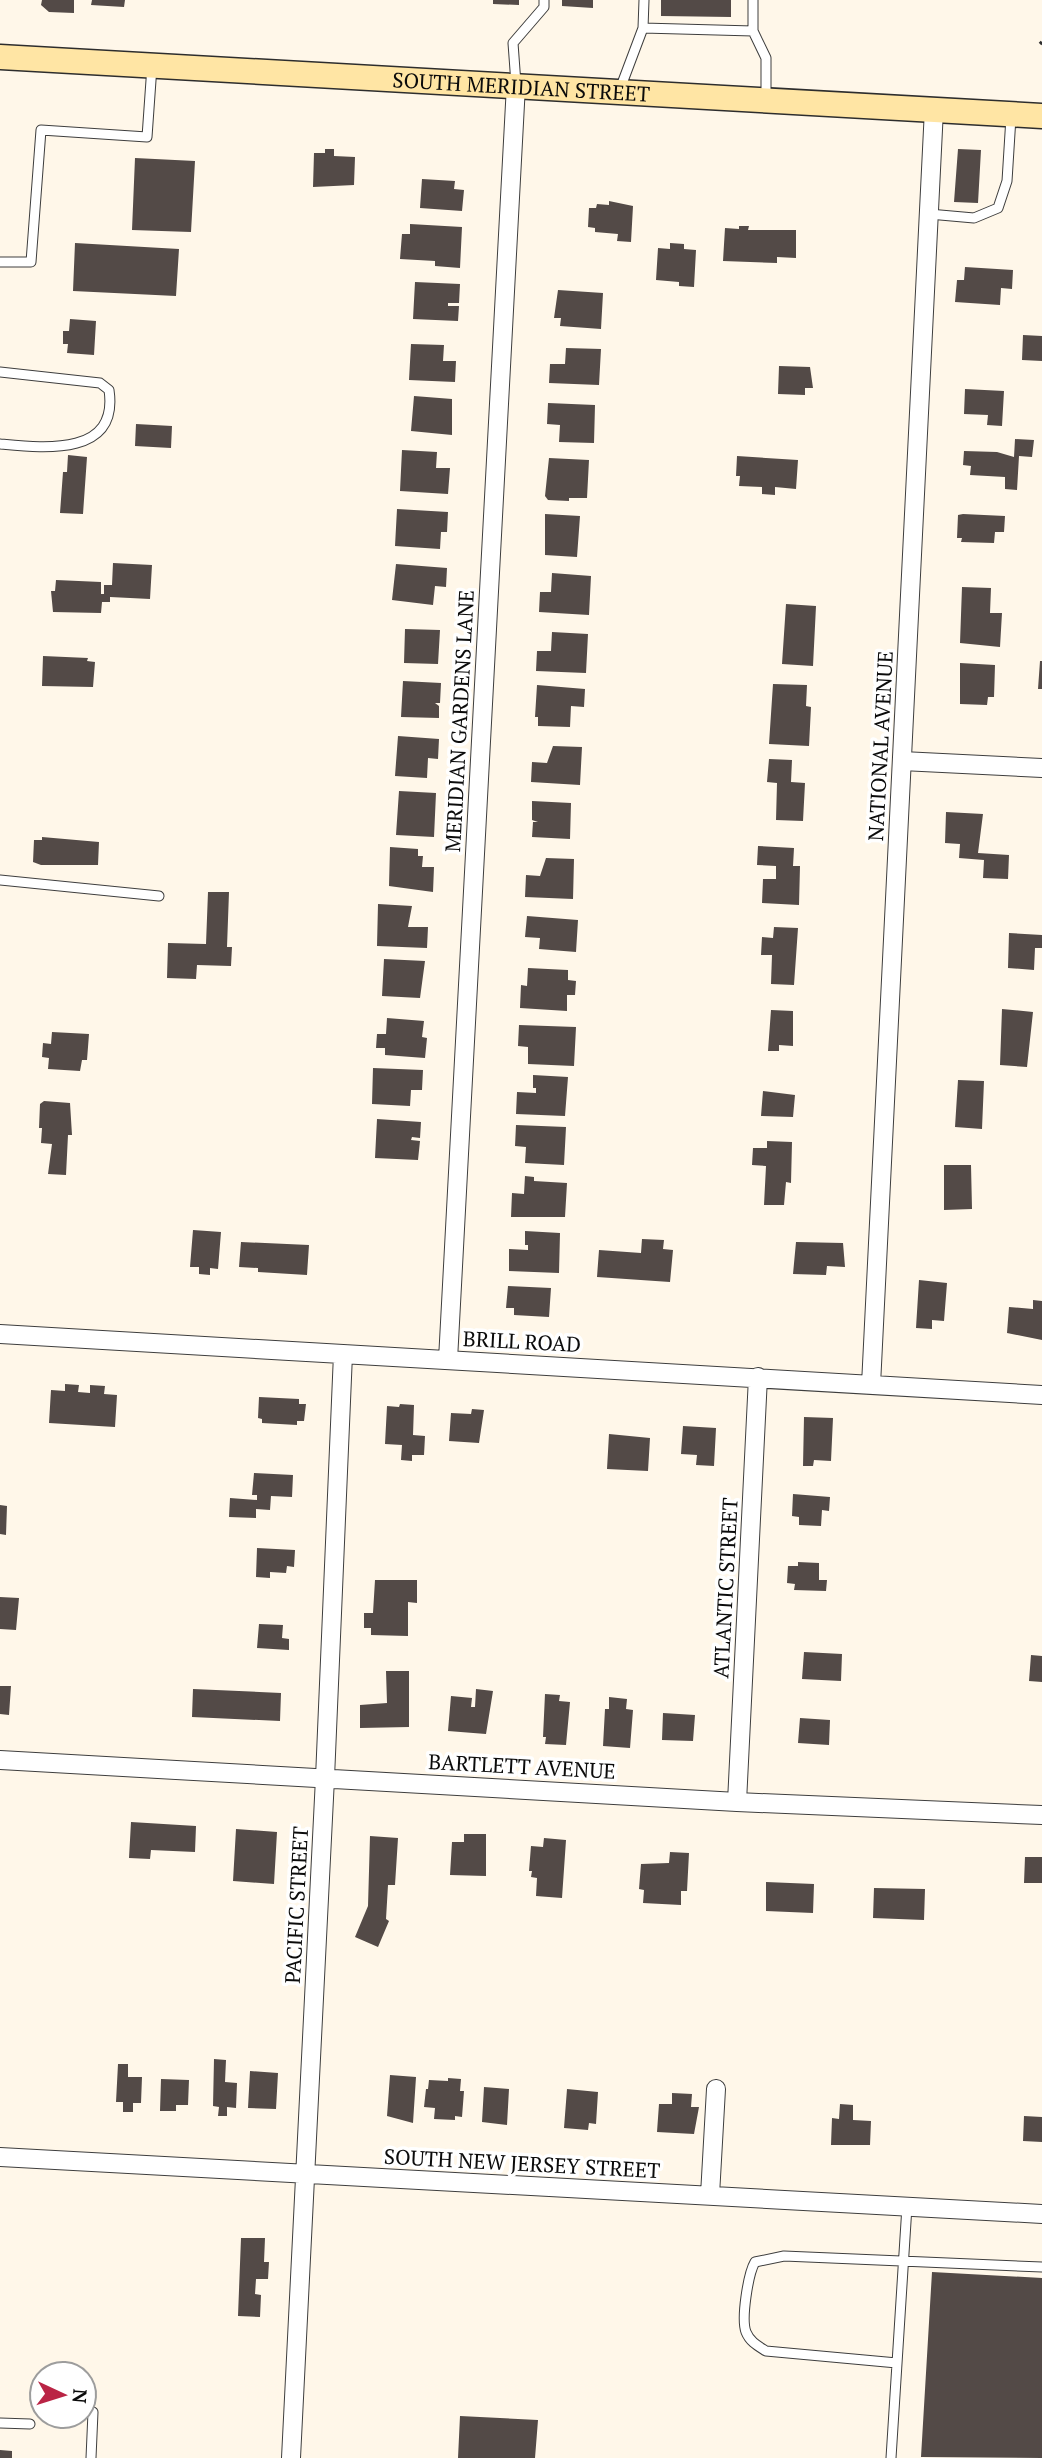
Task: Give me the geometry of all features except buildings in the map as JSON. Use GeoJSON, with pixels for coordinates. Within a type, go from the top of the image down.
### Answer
{"type":"FeatureCollection","features":[{"type":"Feature","properties":{"kind":"main road","name":"SOUTH MERIDIAN STREET"},"geometry":{"type":"LineString","coordinates":[[0,57],[1042,116]]}},
{"type":"Feature","properties":{"kind":"street","name":"MERIDIAN GARDENS LANE"},"geometry":{"type":"LineString","coordinates":[[448,1360],[516,86]]}},
{"type":"Feature","properties":{"kind":"street","name":"NATIONAL AVENUE"},"geometry":{"type":"LineString","coordinates":[[872,1385],[934,109]]}},
{"type":"Feature","properties":{"kind":"street"},"geometry":{"type":"LineString","coordinates":[[902,761],[1042,768]]}},
{"type":"Feature","properties":{"kind":"street","name":"BRILL ROAD"},"geometry":{"type":"LineString","coordinates":[[0,1334],[1042,1395]]}},
{"type":"Feature","properties":{"kind":"street","name":"PACIFIC STREET"},"geometry":{"type":"LineString","coordinates":[[291,2458],[343,1354]]}},
{"type":"Feature","properties":{"kind":"street","name":"ATLANTIC STREET"},"geometry":{"type":"LineString","coordinates":[[737,1802],[758,1377]]}},
{"type":"Feature","properties":{"kind":"street","name":"BARTLETT AVENUE"},"geometry":{"type":"LineString","coordinates":[[0,1760],[737,1802],[1042,1815]]}},
{"type":"Feature","properties":{"kind":"street"},"geometry":{"type":"LineString","coordinates":[[710,2195],[716,2089]]}},
{"type":"Feature","properties":{"kind":"street","name":"SOUTH NEW JERSEY STREET"},"geometry":{"type":"LineString","coordinates":[[0,2157],[1042,2214]]}},
{"type":"Feature","properties":{"kind":"lane"},"geometry":{"type":"LineString","coordinates":[[516,86],[513,43],[544,7],[544,0]]}},
{"type":"Feature","properties":{"kind":"lane"},"geometry":{"type":"LineString","coordinates":[[619,91],[630,55],[643,29],[644,0]]}},
{"type":"Feature","properties":{"kind":"lane"},"geometry":{"type":"LineString","coordinates":[[753,0],[752,31],[766,58],[766,100]]}},
{"type":"Feature","properties":{"kind":"lane"},"geometry":{"type":"LineString","coordinates":[[643,29],[752,31]]}},
{"type":"Feature","properties":{"kind":"lane"},"geometry":{"type":"LineString","coordinates":[[0,262],[31,262],[41,130],[148,136],[152,65]]}},
{"type":"Feature","properties":{"kind":"lane"},"geometry":{"type":"LineString","coordinates":[[929,214],[974,218],[998,208],[1007,181],[1011,115]]}},
{"type":"Feature","properties":{"kind":"lane"},"geometry":{"type":"LineString","coordinates":[[0,372],[100,383],[109,390],[111,406],[103,428],[80,443],[51,449],[0,444]]}},
{"type":"Feature","properties":{"kind":"lane"},"geometry":{"type":"LineString","coordinates":[[0,880],[159,895]]}},
{"type":"Feature","properties":{"kind":"lane"},"geometry":{"type":"LineString","coordinates":[[891,2458],[907,2207]]}},
{"type":"Feature","properties":{"kind":"lane"},"geometry":{"type":"LineString","coordinates":[[897,2363],[766,2351],[753,2343],[745,2330],[748,2274],[755,2262],[767,2258],[904,2259],[1042,2267]]}},
{"type":"Feature","properties":{"kind":"lane"},"geometry":{"type":"LineString","coordinates":[[0,2423],[28,2424]]}},
{"type":"Feature","properties":{"kind":"lane"},"geometry":{"type":"LineString","coordinates":[[91,2458],[92,2430]]}}]}
